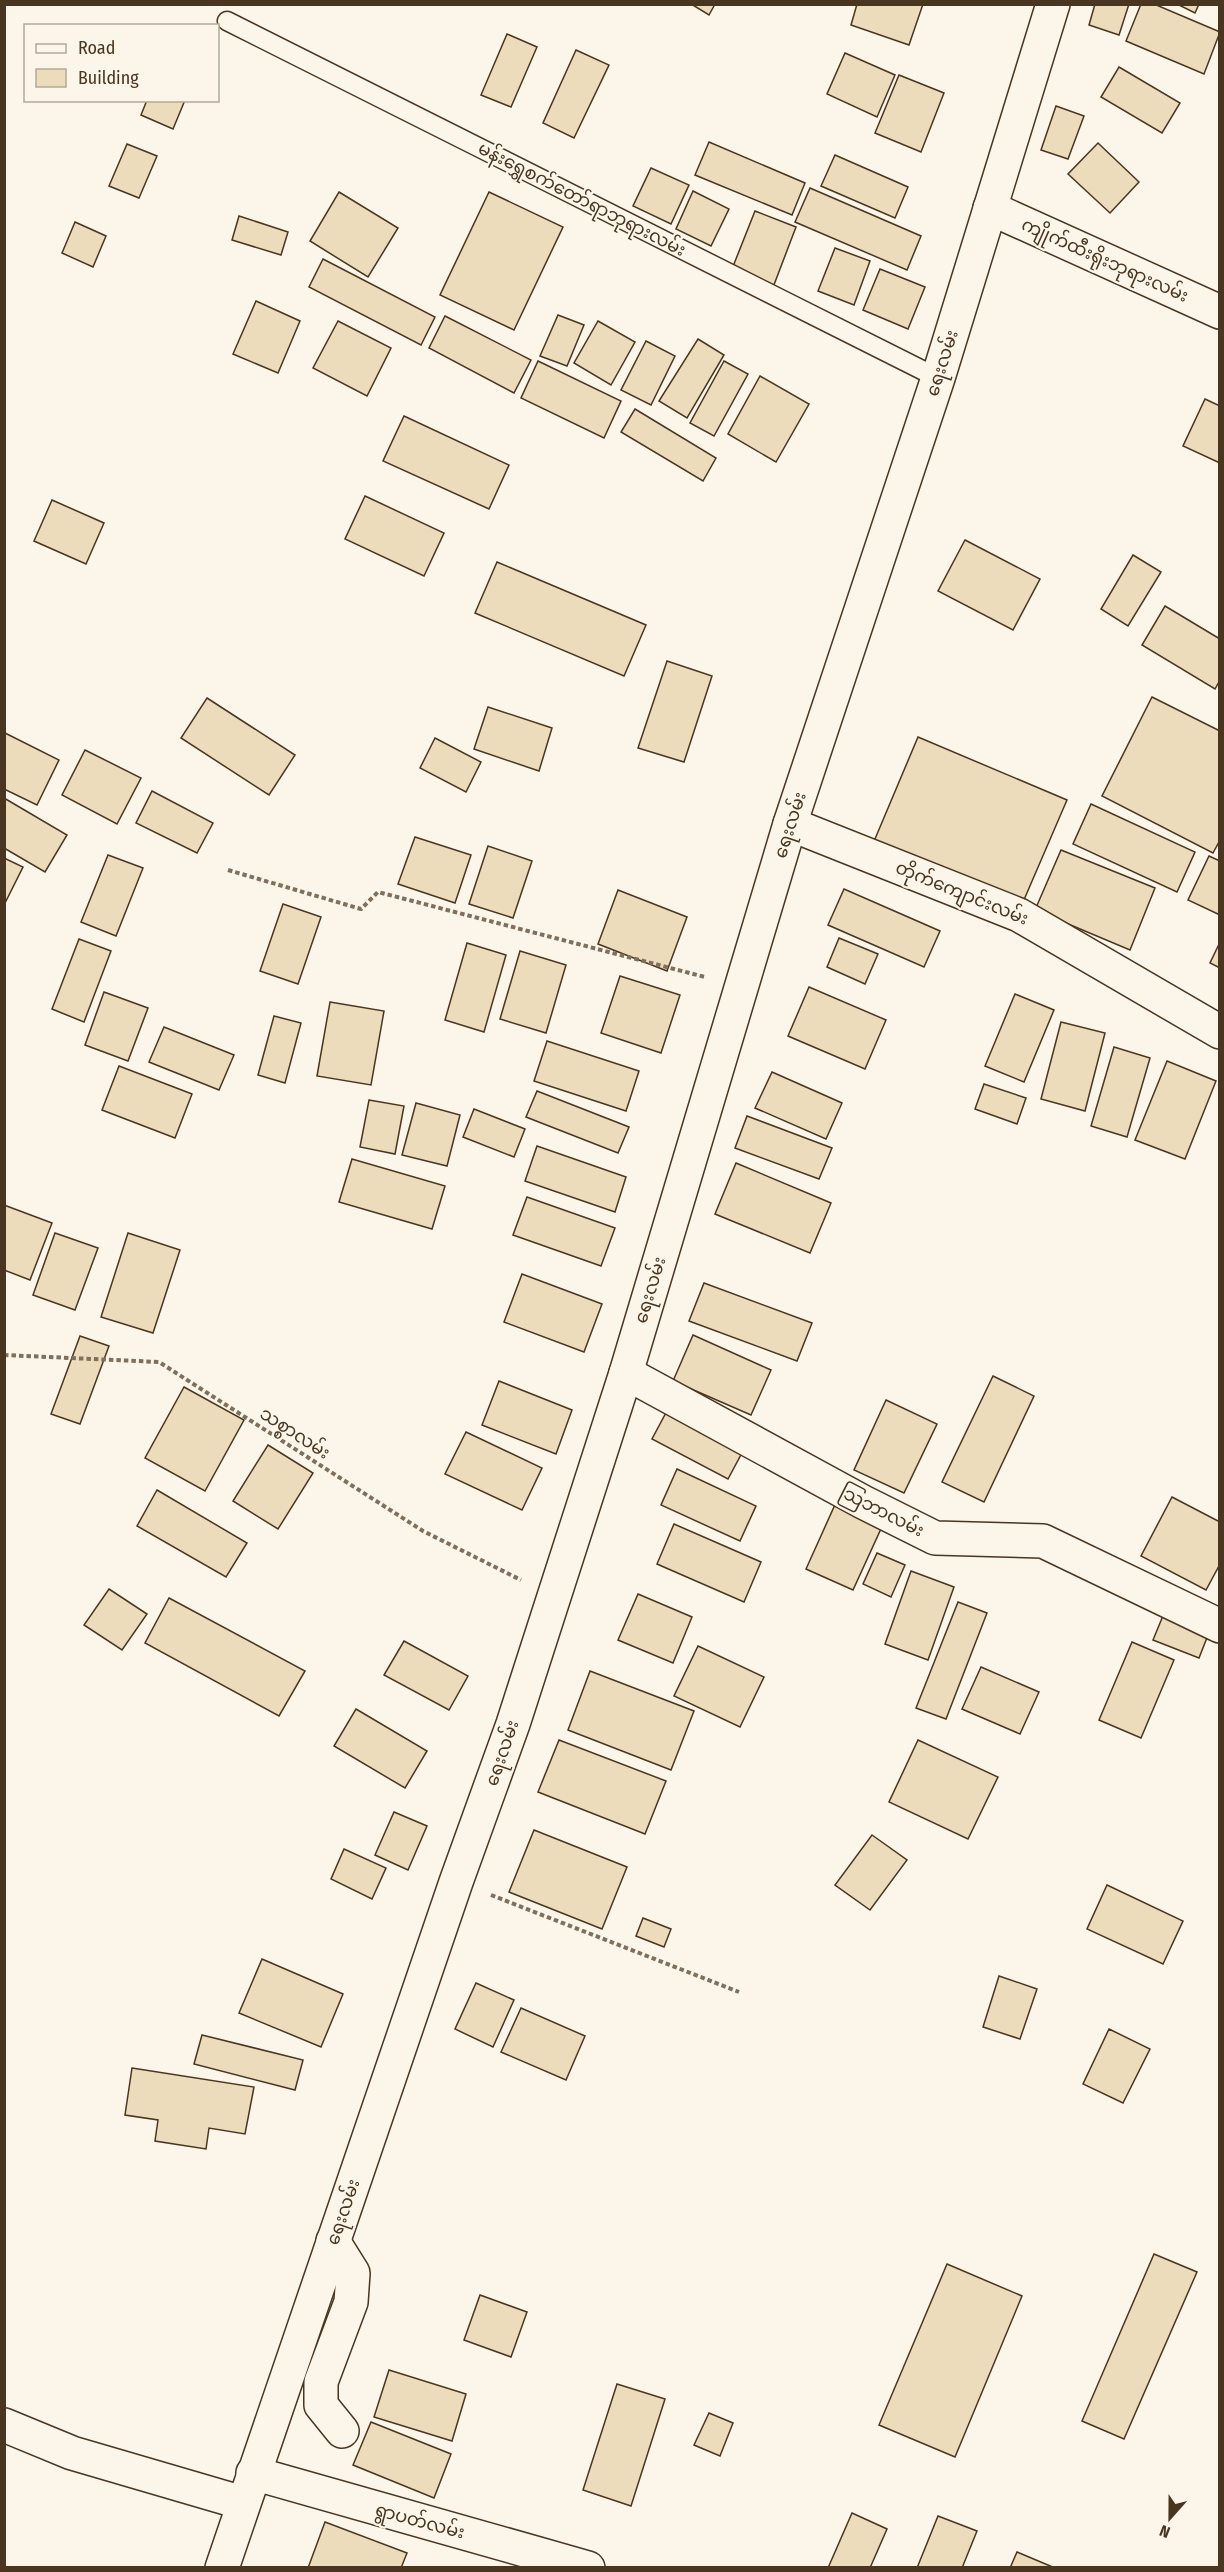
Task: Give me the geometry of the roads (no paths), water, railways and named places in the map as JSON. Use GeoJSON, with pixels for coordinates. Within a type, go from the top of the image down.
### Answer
{"type":"FeatureCollection","features":[{"type":"Feature","properties":{"kind":"street","name":"ရေးလမ်း"},"geometry":{"type":"LineString","coordinates":[[222,2568],[456,1882],[513,1724],[626,1372],[790,824],[938,378],[1053,4]]}},
{"type":"Feature","properties":{"kind":"street","name":"ကျိုက်ထီးရိုးဘုရားလမ်း"},"geometry":{"type":"LineString","coordinates":[[990,208],[1220,312]]}},
{"type":"Feature","properties":{"kind":"street","name":"တိုက်ကျောင်းလမ်း"},"geometry":{"type":"LineString","coordinates":[[790,824],[1020,915],[1220,1032]]}},
{"type":"Feature","properties":{"kind":"street","name":"သြဘာလမ်း"},"geometry":{"type":"LineString","coordinates":[[626,1372],[863,1502],[935,1538],[1043,1541],[1220,1626]]}},
{"type":"Feature","properties":{"kind":"street"},"geometry":{"type":"LineString","coordinates":[[333,2241],[353,2273],[352,2293],[351,2302],[321,2382],[321,2405],[342,2431]]}},
{"type":"Feature","properties":{"kind":"street","name":"ရွာပတ်လမ်း"},"geometry":{"type":"LineString","coordinates":[[4,2424],[72,2453],[248,2488],[588,2568]]}},
{"type":"Feature","properties":{"kind":"lane","name":"မန်းရွှေစက်တော်ရာဘုရားလမ်း"},"geometry":{"type":"LineString","coordinates":[[227,21],[938,378]]}}]}
